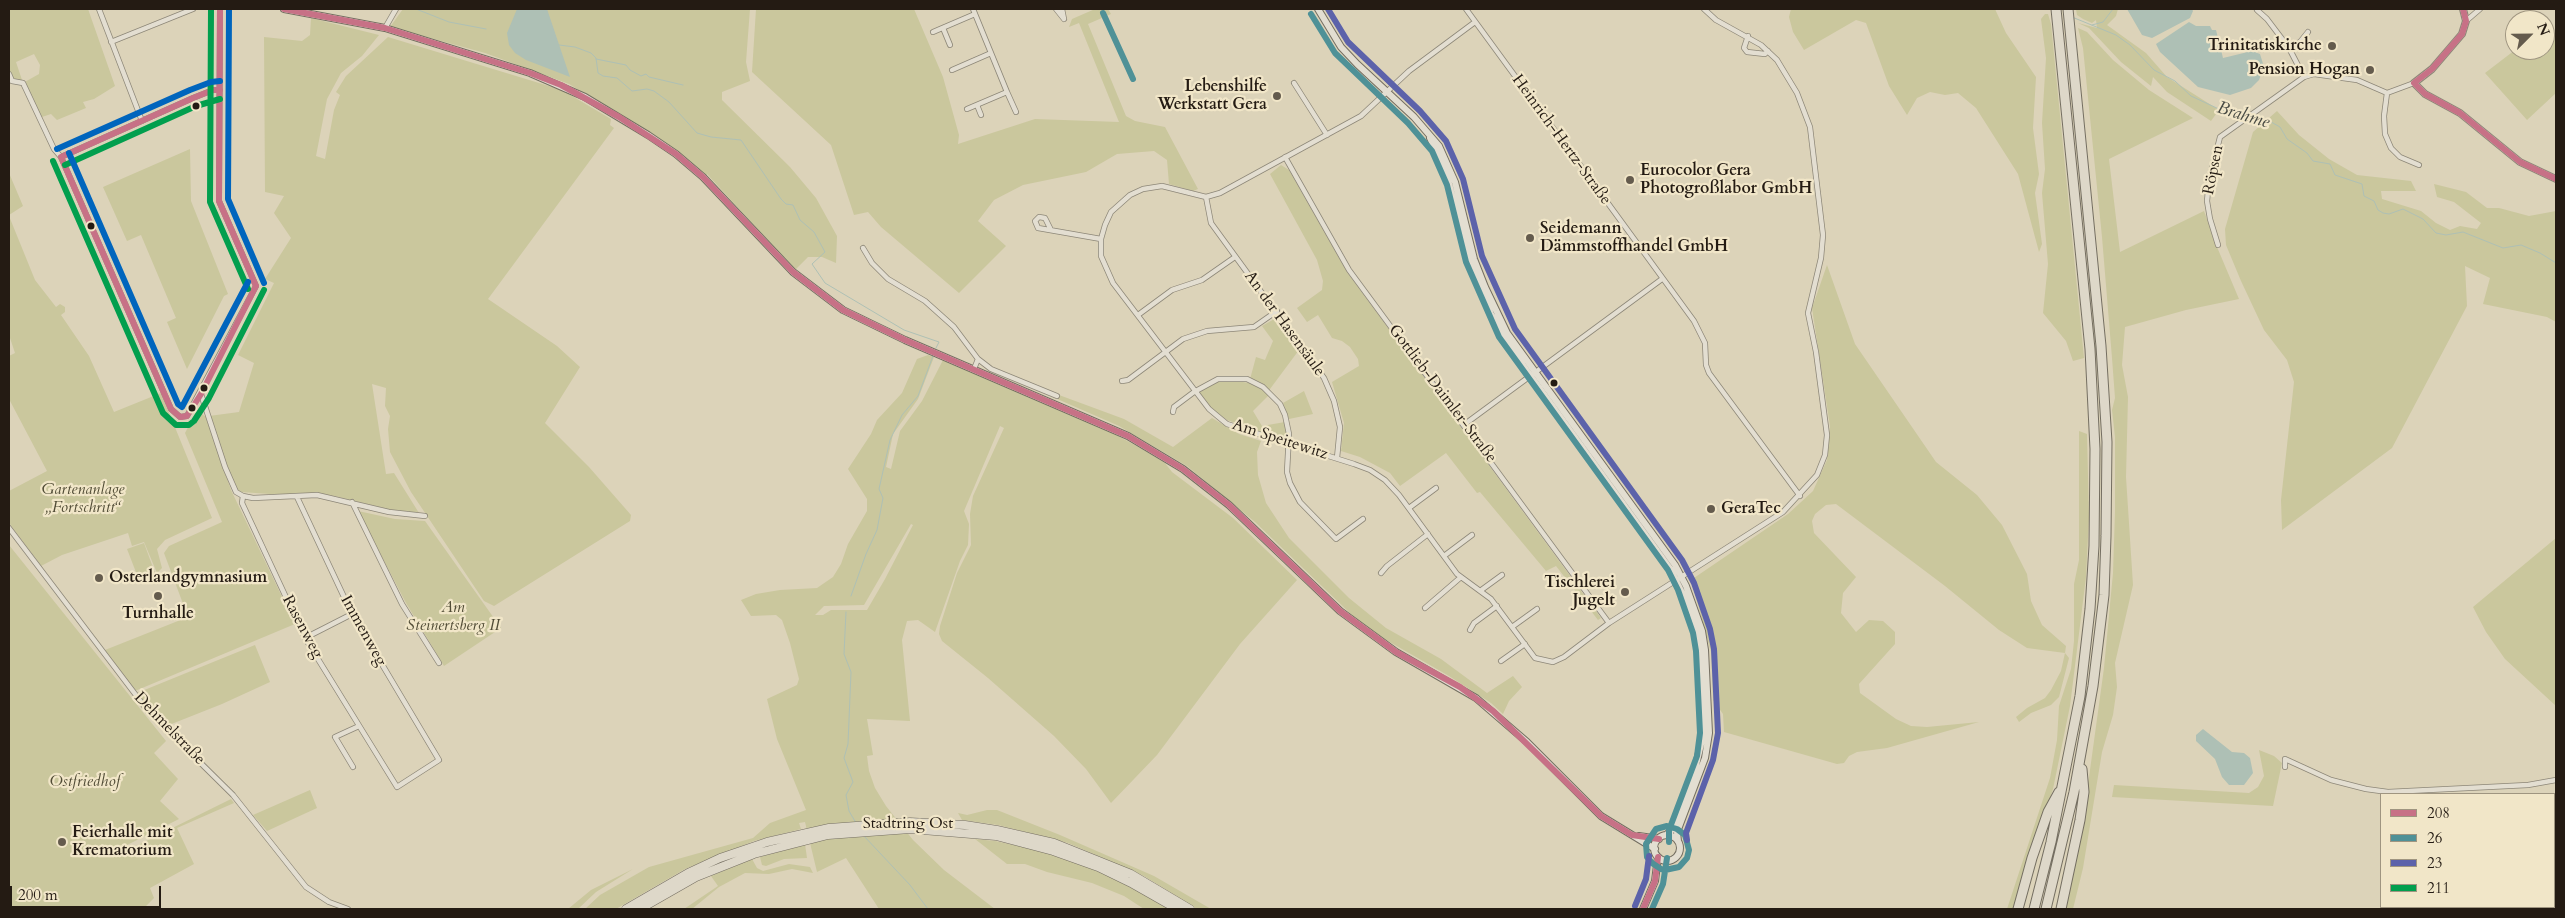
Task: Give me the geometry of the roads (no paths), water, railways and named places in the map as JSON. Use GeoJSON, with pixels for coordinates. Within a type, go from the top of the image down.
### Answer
{"type":"FeatureCollection","features":[{"type":"Feature","properties":{"kind":"highway"},"geometry":{"type":"LineString","coordinates":[[2034,909],[2064,783],[2080,696],[2090,608],[2094,546],[2095,449],[2090,349],[2056,9]]}},
{"type":"Feature","properties":{"kind":"highway"},"geometry":{"type":"LineString","coordinates":[[2046,909],[2081,756],[2093,686],[2104,595],[2107,442],[2095,272],[2068,9]]}},
{"type":"Feature","properties":{"kind":"highway"},"geometry":{"type":"LineString","coordinates":[[2061,909],[2084,792],[2081,756]]}},
{"type":"Feature","properties":{"kind":"highway"},"geometry":{"type":"LineString","coordinates":[[2018,909],[2032,858],[2048,812],[2064,783]]}},
{"type":"Feature","properties":{"kind":"highway","name":"Stadtring Ost"},"geometry":{"type":"LineString","coordinates":[[626,909],[667,884],[720,858],[828,828],[883,822],[938,822],[1054,843],[1104,862],[1157,888],[1190,909]]}},
{"type":"Feature","properties":{"kind":"highway","name":"Stadtring Ost"},"geometry":{"type":"LineString","coordinates":[[997,833],[1098,867],[1177,909]]}},
{"type":"Feature","properties":{"kind":"highway","name":"Stadtring Ost"},"geometry":{"type":"LineString","coordinates":[[640,909],[704,874],[784,841]]}},
{"type":"Feature","properties":{"kind":"main road"},"geometry":{"type":"LineString","coordinates":[[284,9],[385,28],[530,73],[585,97],[676,154],[703,176],[772,252],[815,290],[874,326],[1128,436],[1183,470],[1229,505],[1340,611],[1396,652],[1476,698],[1527,742],[1601,816],[1655,849],[1658,857],[1655,881]]}},
{"type":"Feature","properties":{"kind":"main road"},"geometry":{"type":"LineString","coordinates":[[1318,9],[1342,47],[1427,132],[1446,172],[1459,208],[1469,260],[1485,302],[1502,333],[1680,578],[1702,631],[1706,664],[1709,733],[1704,758],[1677,832],[1679,854],[1668,861],[1655,881],[1643,909]]}},
{"type":"Feature","properties":{"kind":"main road"},"geometry":{"type":"LineString","coordinates":[[1632,835],[1659,838],[1672,830],[1696,765],[1704,732],[1698,635],[1680,578]]}},
{"type":"Feature","properties":{"kind":"main road"},"geometry":{"type":"LineString","coordinates":[[1666,835],[1678,841]]}},
{"type":"Feature","properties":{"kind":"main road"},"geometry":{"type":"LineString","coordinates":[[1655,849],[1659,838]]}},
{"type":"Feature","properties":{"kind":"main road"},"geometry":{"type":"LineString","coordinates":[[1658,857],[1668,861]]}},
{"type":"Feature","properties":{"kind":"street"},"geometry":{"type":"LineString","coordinates":[[99,9],[142,121]]}},
{"type":"Feature","properties":{"kind":"street"},"geometry":{"type":"LineString","coordinates":[[111,42],[193,9]]}},
{"type":"Feature","properties":{"kind":"street"},"geometry":{"type":"LineString","coordinates":[[9,74],[12,81],[23,83],[54,149],[61,157],[171,409],[180,417],[187,416],[201,394],[256,286],[220,201],[220,9]]}},
{"type":"Feature","properties":{"kind":"street"},"geometry":{"type":"LineString","coordinates":[[385,28],[394,9]]}},
{"type":"Feature","properties":{"kind":"street"},"geometry":{"type":"LineString","coordinates":[[973,9],[1016,112]]}},
{"type":"Feature","properties":{"kind":"street"},"geometry":{"type":"LineString","coordinates":[[1056,9],[1064,19],[1062,9]]}},
{"type":"Feature","properties":{"kind":"street","name":"Heinrich-Hertz-Straße"},"geometry":{"type":"LineString","coordinates":[[1466,9],[1702,333],[1709,373],[1800,496]]}},
{"type":"Feature","properties":{"kind":"street","name":"Am Speitewitz"},"geometry":{"type":"LineString","coordinates":[[1206,197],[1162,186],[1143,189],[1130,195],[1111,212],[1101,239],[1101,256],[1113,283],[1194,392],[1209,409],[1227,424],[1370,470],[1385,480],[1409,508],[1461,577],[1497,606],[1535,658],[1553,662],[1564,657],[1609,623],[1783,512],[1817,476],[1825,455],[1827,435],[1816,352],[1808,313],[1821,258],[1823,235],[1810,127],[1797,92],[1777,60],[1748,36],[1716,20],[1704,9]]}},
{"type":"Feature","properties":{"kind":"street"},"geometry":{"type":"LineString","coordinates":[[2257,10],[2289,48],[2304,77],[2314,74],[2357,80],[2387,93],[2414,83],[2451,48],[2462,34],[2466,21],[2463,9]]}},
{"type":"Feature","properties":{"kind":"street"},"geometry":{"type":"LineString","coordinates":[[2466,21],[2480,9]]}},
{"type":"Feature","properties":{"kind":"street"},"geometry":{"type":"LineString","coordinates":[[933,32],[975,14]]}},
{"type":"Feature","properties":{"kind":"street"},"geometry":{"type":"LineString","coordinates":[[1206,197],[1220,193],[1367,112],[1427,57],[1475,22]]}},
{"type":"Feature","properties":{"kind":"street"},"geometry":{"type":"LineString","coordinates":[[943,28],[950,45]]}},
{"type":"Feature","properties":{"kind":"street"},"geometry":{"type":"LineString","coordinates":[[2289,48],[2300,42],[2308,32]]}},
{"type":"Feature","properties":{"kind":"street"},"geometry":{"type":"LineString","coordinates":[[1748,36],[1744,48],[1747,52],[1765,54],[1768,51]]}},
{"type":"Feature","properties":{"kind":"street"},"geometry":{"type":"LineString","coordinates":[[952,70],[991,53]]}},
{"type":"Feature","properties":{"kind":"street","name":"Röpsen"},"geometry":{"type":"LineString","coordinates":[[2218,245],[2210,219],[2209,181],[2220,137],[2244,122],[2304,77]]}},
{"type":"Feature","properties":{"kind":"street"},"geometry":{"type":"LineString","coordinates":[[1294,83],[1327,134]]}},
{"type":"Feature","properties":{"kind":"street"},"geometry":{"type":"LineString","coordinates":[[2414,83],[2425,94],[2460,113],[2520,162],[2556,179]]}},
{"type":"Feature","properties":{"kind":"street"},"geometry":{"type":"LineString","coordinates":[[61,157],[213,90],[220,90]]}},
{"type":"Feature","properties":{"kind":"street"},"geometry":{"type":"LineString","coordinates":[[967,109],[1007,92]]}},
{"type":"Feature","properties":{"kind":"street"},"geometry":{"type":"LineString","coordinates":[[2387,93],[2384,116],[2385,134],[2391,148],[2400,157],[2419,165]]}},
{"type":"Feature","properties":{"kind":"street"},"geometry":{"type":"LineString","coordinates":[[977,105],[981,115]]}},
{"type":"Feature","properties":{"kind":"street","name":"Gottlieb-Daimler-Straße"},"geometry":{"type":"LineString","coordinates":[[1285,157],[1349,270],[1465,424],[1609,623]]}},
{"type":"Feature","properties":{"kind":"street","name":"An der Hasensäule"},"geometry":{"type":"LineString","coordinates":[[1206,197],[1211,222],[1324,378],[1334,401],[1340,427],[1336,458]]}},
{"type":"Feature","properties":{"kind":"street"},"geometry":{"type":"LineString","coordinates":[[1051,230],[1101,239]]}},
{"type":"Feature","properties":{"kind":"street"},"geometry":{"type":"LineString","coordinates":[[863,248],[872,263],[888,279],[925,300],[954,327],[978,359],[991,370],[1058,396]]}},
{"type":"Feature","properties":{"kind":"street"},"geometry":{"type":"LineString","coordinates":[[1138,315],[1172,290],[1202,280],[1236,257]]}},
{"type":"Feature","properties":{"kind":"street"},"geometry":{"type":"LineString","coordinates":[[1465,424],[1662,279]]}},
{"type":"Feature","properties":{"kind":"street"},"geometry":{"type":"LineString","coordinates":[[1122,381],[1128,380],[1184,340],[1207,331],[1254,327],[1276,312]]}},
{"type":"Feature","properties":{"kind":"street"},"geometry":{"type":"LineString","coordinates":[[974,369],[978,359]]}},
{"type":"Feature","properties":{"kind":"street"},"geometry":{"type":"LineString","coordinates":[[1173,412],[1174,407],[1212,381],[1225,378],[1255,382],[1280,404],[1288,424],[1287,472],[1294,492],[1300,502],[1336,540],[1363,519]]}},
{"type":"Feature","properties":{"kind":"street","name":"Rasenweg"},"geometry":{"type":"LineString","coordinates":[[201,394],[225,467],[236,492],[243,496],[242,503],[305,638],[397,787]]}},
{"type":"Feature","properties":{"kind":"street"},"geometry":{"type":"LineString","coordinates":[[1409,508],[1436,488]]}},
{"type":"Feature","properties":{"kind":"street"},"geometry":{"type":"LineString","coordinates":[[243,496],[253,498],[317,495],[389,512],[425,516]]}},
{"type":"Feature","properties":{"kind":"street","name":"Immenweg"},"geometry":{"type":"LineString","coordinates":[[297,497],[352,614],[439,760],[397,787]]}},
{"type":"Feature","properties":{"kind":"street"},"geometry":{"type":"LineString","coordinates":[[352,502],[402,604],[439,663]]}},
{"type":"Feature","properties":{"kind":"street","name":"Dehmelstraße"},"geometry":{"type":"LineString","coordinates":[[9,528],[148,711],[232,794],[306,887],[329,902],[348,909]]}},
{"type":"Feature","properties":{"kind":"street"},"geometry":{"type":"LineString","coordinates":[[1381,573],[1387,566],[1428,534]]}},
{"type":"Feature","properties":{"kind":"street"},"geometry":{"type":"LineString","coordinates":[[1444,556],[1472,535]]}},
{"type":"Feature","properties":{"kind":"street"},"geometry":{"type":"LineString","coordinates":[[1480,591],[1502,575]]}},
{"type":"Feature","properties":{"kind":"street"},"geometry":{"type":"LineString","coordinates":[[1425,608],[1461,577]]}},
{"type":"Feature","properties":{"kind":"street"},"geometry":{"type":"LineString","coordinates":[[1470,630],[1474,623],[1497,606]]}},
{"type":"Feature","properties":{"kind":"street"},"geometry":{"type":"LineString","coordinates":[[1512,626],[1537,609]]}},
{"type":"Feature","properties":{"kind":"street"},"geometry":{"type":"LineString","coordinates":[[305,638],[352,614]]}},
{"type":"Feature","properties":{"kind":"street"},"geometry":{"type":"LineString","coordinates":[[1501,661],[1525,644]]}},
{"type":"Feature","properties":{"kind":"street"},"geometry":{"type":"LineString","coordinates":[[353,767],[335,736],[359,726]]}},
{"type":"Feature","properties":{"kind":"street"},"geometry":{"type":"LineString","coordinates":[[2285,767],[2285,759],[2331,780],[2366,790],[2388,792],[2528,785],[2556,780]]}},
{"type":"Feature","properties":{"kind":"waterway"},"geometry":{"type":"LineString","coordinates":[[416,9],[449,22],[486,29]]}},
{"type":"Feature","properties":{"kind":"waterway"},"geometry":{"type":"LineString","coordinates":[[2092,25],[2103,22],[2113,9]]}},
{"type":"Feature","properties":{"kind":"waterway","name":"Brahme"},"geometry":{"type":"LineString","coordinates":[[2072,17],[2116,35],[2130,45],[2154,70],[2175,81],[2191,96],[2221,110],[2246,116]]}},
{"type":"Feature","properties":{"kind":"waterway"},"geometry":{"type":"LineString","coordinates":[[559,45],[575,47],[591,53],[596,58],[598,73],[603,76],[617,78],[632,91],[647,89],[654,91],[669,102],[697,133],[711,137],[741,140],[781,199],[786,204],[793,205],[800,220],[814,232],[825,252],[812,264],[825,283],[904,330],[939,342],[936,348]]}},
{"type":"Feature","properties":{"kind":"waterway"},"geometry":{"type":"LineString","coordinates":[[596,59],[626,65],[630,70],[641,76],[646,74],[649,77],[683,85]]}},
{"type":"Feature","properties":{"kind":"waterway","name":"Brahme"},"geometry":{"type":"LineString","coordinates":[[2252,117],[2264,118],[2280,127],[2287,139],[2307,153],[2313,161],[2330,164],[2335,175],[2362,184],[2364,196],[2374,201],[2378,210],[2383,213],[2389,214],[2403,209],[2423,219],[2436,233],[2446,235],[2463,232],[2503,248],[2521,245],[2540,253],[2556,263]]}},
{"type":"Feature","properties":{"kind":"waterway"},"geometry":{"type":"LineString","coordinates":[[851,596],[877,530],[883,498],[879,489],[890,440],[902,415],[918,396],[933,356]]}},
{"type":"Feature","properties":{"kind":"waterway"},"geometry":{"type":"LineString","coordinates":[[846,612],[844,654],[851,672],[848,744],[844,758],[853,782],[846,795],[849,811],[856,823]]}},
{"type":"Feature","properties":{"kind":"waterway"},"geometry":{"type":"LineString","coordinates":[[863,835],[910,885],[928,909]]}},
{"type":"Feature","properties":{"kind":"place","name":"Trinitatiskirche"},"geometry":{"type":"Point","coordinates":[2332,46]}},
{"type":"Feature","properties":{"kind":"place","name":"Pension Hogan"},"geometry":{"type":"Point","coordinates":[2370,70]}},
{"type":"Feature","properties":{"kind":"place","name":"Lebenshilfe Werkstatt Gera"},"geometry":{"type":"Point","coordinates":[1277,96]}},
{"type":"Feature","properties":{"kind":"place","name":"Eurocolor Gera Photogroßlabor GmbH"},"geometry":{"type":"Point","coordinates":[1630,180]}},
{"type":"Feature","properties":{"kind":"place","name":"Seidemann Dämmstoffhandel GmbH"},"geometry":{"type":"Point","coordinates":[1530,238]}},
{"type":"Feature","properties":{"kind":"place","name":"GeraTec"},"geometry":{"type":"Point","coordinates":[1711,509]}},
{"type":"Feature","properties":{"kind":"place","name":"Osterlandgymnasium"},"geometry":{"type":"Point","coordinates":[99,578]}},
{"type":"Feature","properties":{"kind":"place","name":"Tischlerei Jugelt"},"geometry":{"type":"Point","coordinates":[1625,592]}},
{"type":"Feature","properties":{"kind":"place","name":"Turnhalle"},"geometry":{"type":"Point","coordinates":[158,596]}},
{"type":"Feature","properties":{"kind":"place","name":"Feierhalle mit Krematorium"},"geometry":{"type":"Point","coordinates":[62,842]}},
{"type":"Feature","properties":{"kind":"park label","name":"Gartenanlage „Fortschritt“"},"geometry":{"type":"Point","coordinates":[83,499]}},
{"type":"Feature","properties":{"kind":"park label","name":"Am Steinertsberg II"},"geometry":{"type":"Point","coordinates":[453,617]}},
{"type":"Feature","properties":{"kind":"park label","name":"Ostfriedhof"},"geometry":{"type":"Point","coordinates":[85,782]}}]}
